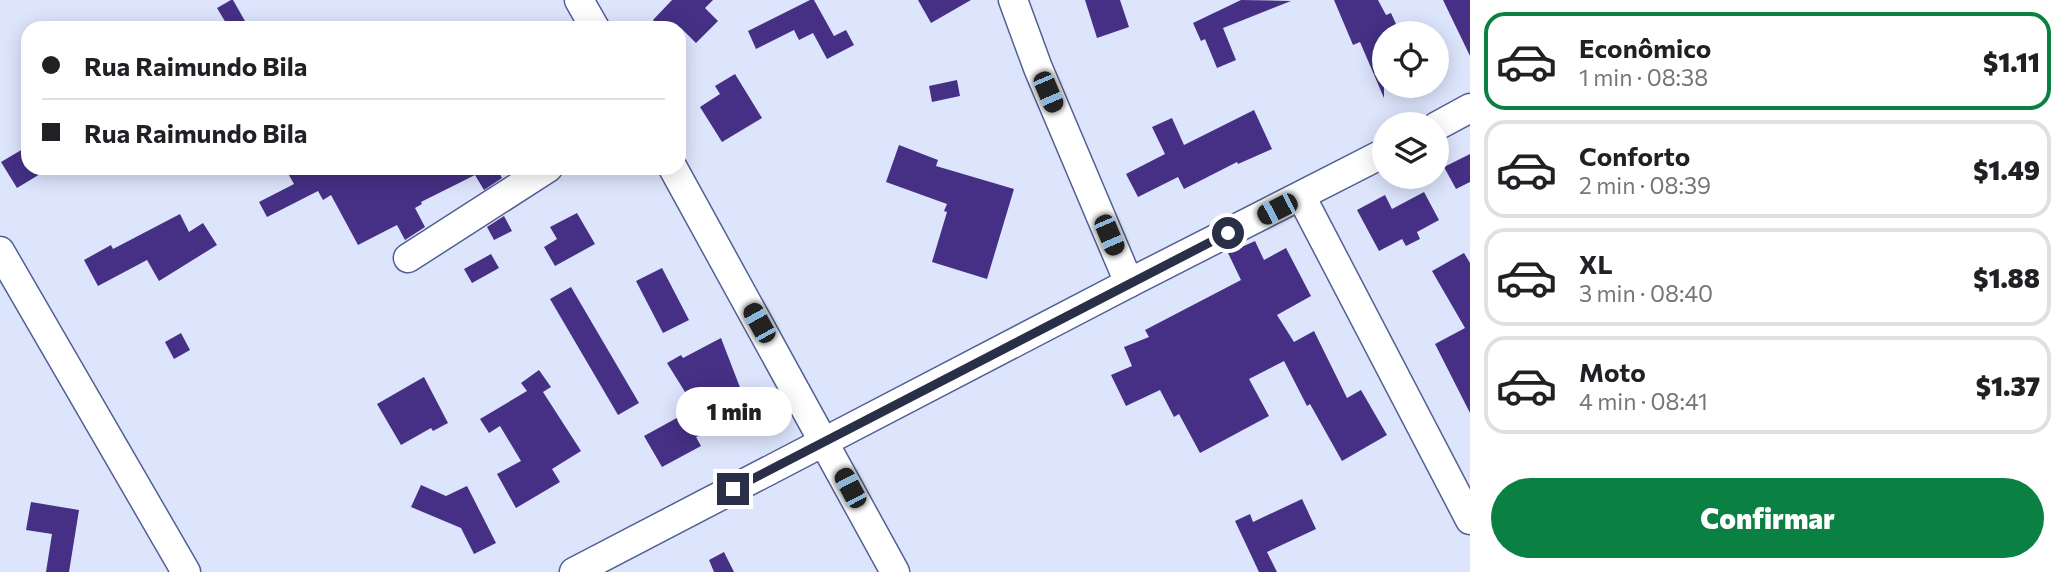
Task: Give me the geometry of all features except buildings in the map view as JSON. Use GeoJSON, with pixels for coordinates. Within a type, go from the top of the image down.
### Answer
{"type":"FeatureCollection","features":[{"type":"Feature","properties":{"kind":"street"},"geometry":{"type":"LineString","coordinates":[[579,0],[591,21]]}},
{"type":"Feature","properties":{"kind":"street"},"geometry":{"type":"LineString","coordinates":[[1013,0],[1038,68],[1129,283]]}},
{"type":"Feature","properties":{"kind":"street"},"geometry":{"type":"LineString","coordinates":[[1449,119],[1470,108]]}},
{"type":"Feature","properties":{"kind":"street"},"geometry":{"type":"LineString","coordinates":[[574,572],[1372,159]]}},
{"type":"Feature","properties":{"kind":"street"},"geometry":{"type":"LineString","coordinates":[[408,258],[537,175]]}},
{"type":"Feature","properties":{"kind":"street"},"geometry":{"type":"LineString","coordinates":[[677,175],[895,572]]}},
{"type":"Feature","properties":{"kind":"street"},"geometry":{"type":"LineString","coordinates":[[1301,196],[1470,520]]}},
{"type":"Feature","properties":{"kind":"street"},"geometry":{"type":"LineString","coordinates":[[0,251],[186,572]]}},
{"type":"Feature","properties":{"kind":"route"},"geometry":{"type":"LineString","coordinates":[[733,489],[1228,233]]}}]}
